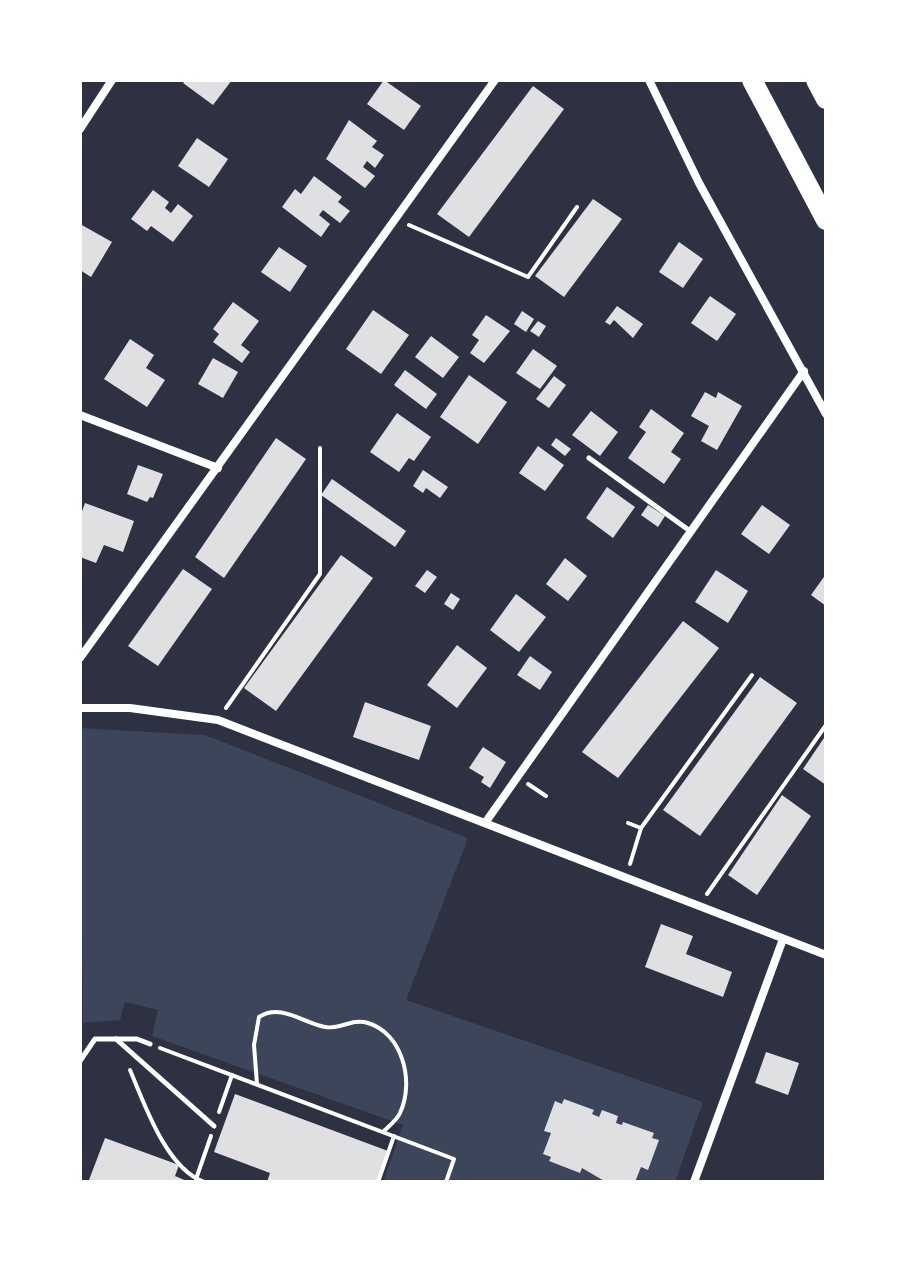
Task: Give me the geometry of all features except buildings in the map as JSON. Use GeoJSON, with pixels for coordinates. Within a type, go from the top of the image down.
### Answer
{"type":"FeatureCollection","features":[{"type":"Feature","properties":{"kind":"highway"},"geometry":{"type":"LineString","coordinates":[[752,80],[826,220]]}},
{"type":"Feature","properties":{"kind":"highway"},"geometry":{"type":"LineString","coordinates":[[816,80],[826,99]]}},
{"type":"Feature","properties":{"kind":"street"},"geometry":{"type":"LineString","coordinates":[[80,129],[112,80]]}},
{"type":"Feature","properties":{"kind":"street"},"geometry":{"type":"LineString","coordinates":[[80,658],[495,80]]}},
{"type":"Feature","properties":{"kind":"street"},"geometry":{"type":"LineString","coordinates":[[649,80],[699,183],[826,414]]}},
{"type":"Feature","properties":{"kind":"street"},"geometry":{"type":"LineString","coordinates":[[485,823],[804,371]]}},
{"type":"Feature","properties":{"kind":"street"},"geometry":{"type":"LineString","coordinates":[[80,415],[218,468]]}},
{"type":"Feature","properties":{"kind":"street"},"geometry":{"type":"LineString","coordinates":[[80,708],[130,708],[218,720],[826,955]]}},
{"type":"Feature","properties":{"kind":"street"},"geometry":{"type":"LineString","coordinates":[[694,1182],[783,939]]}},
{"type":"Feature","properties":{"kind":"lane"},"geometry":{"type":"LineString","coordinates":[[589,458],[691,532]]}},
{"type":"Feature","properties":{"kind":"lane"},"geometry":{"type":"LineString","coordinates":[[80,1061],[95,1039],[137,1039],[150,1044]]}},
{"type":"Feature","properties":{"kind":"lane"},"geometry":{"type":"LineString","coordinates":[[116,1039],[214,1126]]}},
{"type":"Feature","properties":{"kind":"path"},"geometry":{"type":"LineString","coordinates":[[396,217],[528,277],[577,207]]}},
{"type":"Feature","properties":{"kind":"path"},"geometry":{"type":"LineString","coordinates":[[218,720],[320,574],[320,448]]}},
{"type":"Feature","properties":{"kind":"path"},"geometry":{"type":"LineString","coordinates":[[625,877],[641,828],[752,675]]}},
{"type":"Feature","properties":{"kind":"path"},"geometry":{"type":"LineString","coordinates":[[704,908],[708,894],[826,725]]}},
{"type":"Feature","properties":{"kind":"path"},"geometry":{"type":"LineString","coordinates":[[628,823],[641,828]]}},
{"type":"Feature","properties":{"kind":"path"},"geometry":{"type":"LineString","coordinates":[[257,1084],[254,1045],[259,1017],[277,1012],[330,1028],[361,1021],[375,1025],[396,1043],[404,1072],[405,1098],[399,1115],[383,1132]]}},
{"type":"Feature","properties":{"kind":"path"},"geometry":{"type":"LineString","coordinates":[[116,1039],[163,1141],[196,1179],[204,1182]]}},
{"type":"Feature","properties":{"kind":"path"},"geometry":{"type":"LineString","coordinates":[[150,1044],[454,1159],[446,1182]]}},
{"type":"Feature","properties":{"kind":"path"},"geometry":{"type":"LineString","coordinates":[[378,1182],[394,1136]]}},
{"type":"Feature","properties":{"kind":"shaded area"},"geometry":{"type":"Polygon","coordinates":[[[80,728],[205,735],[468,838],[406,1000],[703,1102],[675,1182],[383,1182],[403,1125],[152,1036],[158,1010],[125,1002],[120,1020],[83,1023],[80,728]]]}}]}
